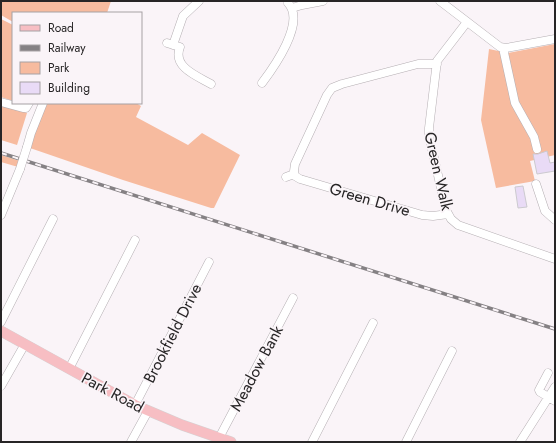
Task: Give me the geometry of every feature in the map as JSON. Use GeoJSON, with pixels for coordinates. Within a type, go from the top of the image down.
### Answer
{"type":"FeatureCollection","features":[{"type":"Feature","properties":{"kind":"main road","name":"Park Road"},"geometry":{"type":"LineString","coordinates":[[1,331],[135,405],[224,440]]}},
{"type":"Feature","properties":{"kind":"street"},"geometry":{"type":"LineString","coordinates":[[199,1],[183,16],[173,45],[178,51],[178,57],[184,68],[211,84]]}},
{"type":"Feature","properties":{"kind":"street"},"geometry":{"type":"LineString","coordinates":[[262,83],[276,65],[286,43],[292,20],[290,5],[302,5],[323,1]]}},
{"type":"Feature","properties":{"kind":"street"},"geometry":{"type":"LineString","coordinates":[[440,1],[494,44],[503,48],[555,39]]}},
{"type":"Feature","properties":{"kind":"street","name":"Green Walk"},"geometry":{"type":"LineString","coordinates":[[467,22],[439,57],[436,64],[429,131],[448,214],[458,225],[555,258]]}},
{"type":"Feature","properties":{"kind":"street"},"geometry":{"type":"LineString","coordinates":[[503,48],[515,103],[534,137],[537,149]]}},
{"type":"Feature","properties":{"kind":"street"},"geometry":{"type":"LineString","coordinates":[[286,177],[294,174],[295,164],[327,95],[330,85],[342,84],[418,64],[436,64]]}},
{"type":"Feature","properties":{"kind":"street"},"geometry":{"type":"LineString","coordinates":[[1,102],[23,108],[26,108],[28,104]]}},
{"type":"Feature","properties":{"kind":"street"},"geometry":{"type":"LineString","coordinates":[[1,215],[20,169],[31,133],[43,104]]}},
{"type":"Feature","properties":{"kind":"street","name":"Green Drive"},"geometry":{"type":"LineString","coordinates":[[294,174],[300,180],[422,215],[433,216],[448,214]]}},
{"type":"Feature","properties":{"kind":"street"},"geometry":{"type":"LineString","coordinates":[[536,184],[545,211],[555,220]]}},
{"type":"Feature","properties":{"kind":"street"},"geometry":{"type":"LineString","coordinates":[[1,322],[53,219]]}},
{"type":"Feature","properties":{"kind":"street"},"geometry":{"type":"LineString","coordinates":[[69,369],[134,240]]}},
{"type":"Feature","properties":{"kind":"street","name":"Brookfield Drive"},"geometry":{"type":"LineString","coordinates":[[135,405],[209,262]]}},
{"type":"Feature","properties":{"kind":"street","name":"Meadow Bank"},"geometry":{"type":"LineString","coordinates":[[224,440],[292,298]]}},
{"type":"Feature","properties":{"kind":"street"},"geometry":{"type":"LineString","coordinates":[[312,442],[373,323]]}},
{"type":"Feature","properties":{"kind":"street"},"geometry":{"type":"LineString","coordinates":[[1,386],[25,344]]}},
{"type":"Feature","properties":{"kind":"street"},"geometry":{"type":"LineString","coordinates":[[406,442],[452,351]]}},
{"type":"Feature","properties":{"kind":"street"},"geometry":{"type":"LineString","coordinates":[[548,373],[539,390],[541,394],[552,399]]}},
{"type":"Feature","properties":{"kind":"street"},"geometry":{"type":"LineString","coordinates":[[520,442],[552,399],[555,387]]}},
{"type":"Feature","properties":{"kind":"street"},"geometry":{"type":"LineString","coordinates":[[131,442],[148,411]]}},
{"type":"Feature","properties":{"kind":"green space"},"geometry":{"type":"Polygon","coordinates":[[[1,1],[111,1],[107,12],[12,12],[12,21],[1,15],[1,1]]]}},
{"type":"Feature","properties":{"kind":"green space"},"geometry":{"type":"Polygon","coordinates":[[[1,19],[12,24],[12,101],[1,97],[1,19]]]}},
{"type":"Feature","properties":{"kind":"green space"},"geometry":{"type":"Polygon","coordinates":[[[555,44],[555,155],[530,161],[535,181],[496,188],[481,120],[489,49],[508,53],[555,44]]]}},
{"type":"Feature","properties":{"kind":"green space"},"geometry":{"type":"Polygon","coordinates":[[[1,104],[27,113],[17,145],[1,140],[1,104]]]}},
{"type":"Feature","properties":{"kind":"green space"},"geometry":{"type":"Polygon","coordinates":[[[45,104],[138,104],[141,106],[136,117],[188,145],[202,133],[240,155],[214,208],[211,208],[30,148],[45,104]]]}},
{"type":"Feature","properties":{"kind":"green space"},"geometry":{"type":"Polygon","coordinates":[[[1,155],[20,161],[18,167],[1,162],[1,155]]]}},
{"type":"Feature","properties":{"kind":"building"},"geometry":{"type":"Polygon","coordinates":[[[547,151],[550,163],[555,162],[555,171],[537,174],[533,154],[547,151]]]}},
{"type":"Feature","properties":{"kind":"building"},"geometry":{"type":"Polygon","coordinates":[[[523,186],[527,207],[518,208],[515,187],[523,186]]]}},
{"type":"Feature","properties":{"kind":"railway"},"geometry":{"type":"LineString","coordinates":[[1,153],[555,329]]}}]}
